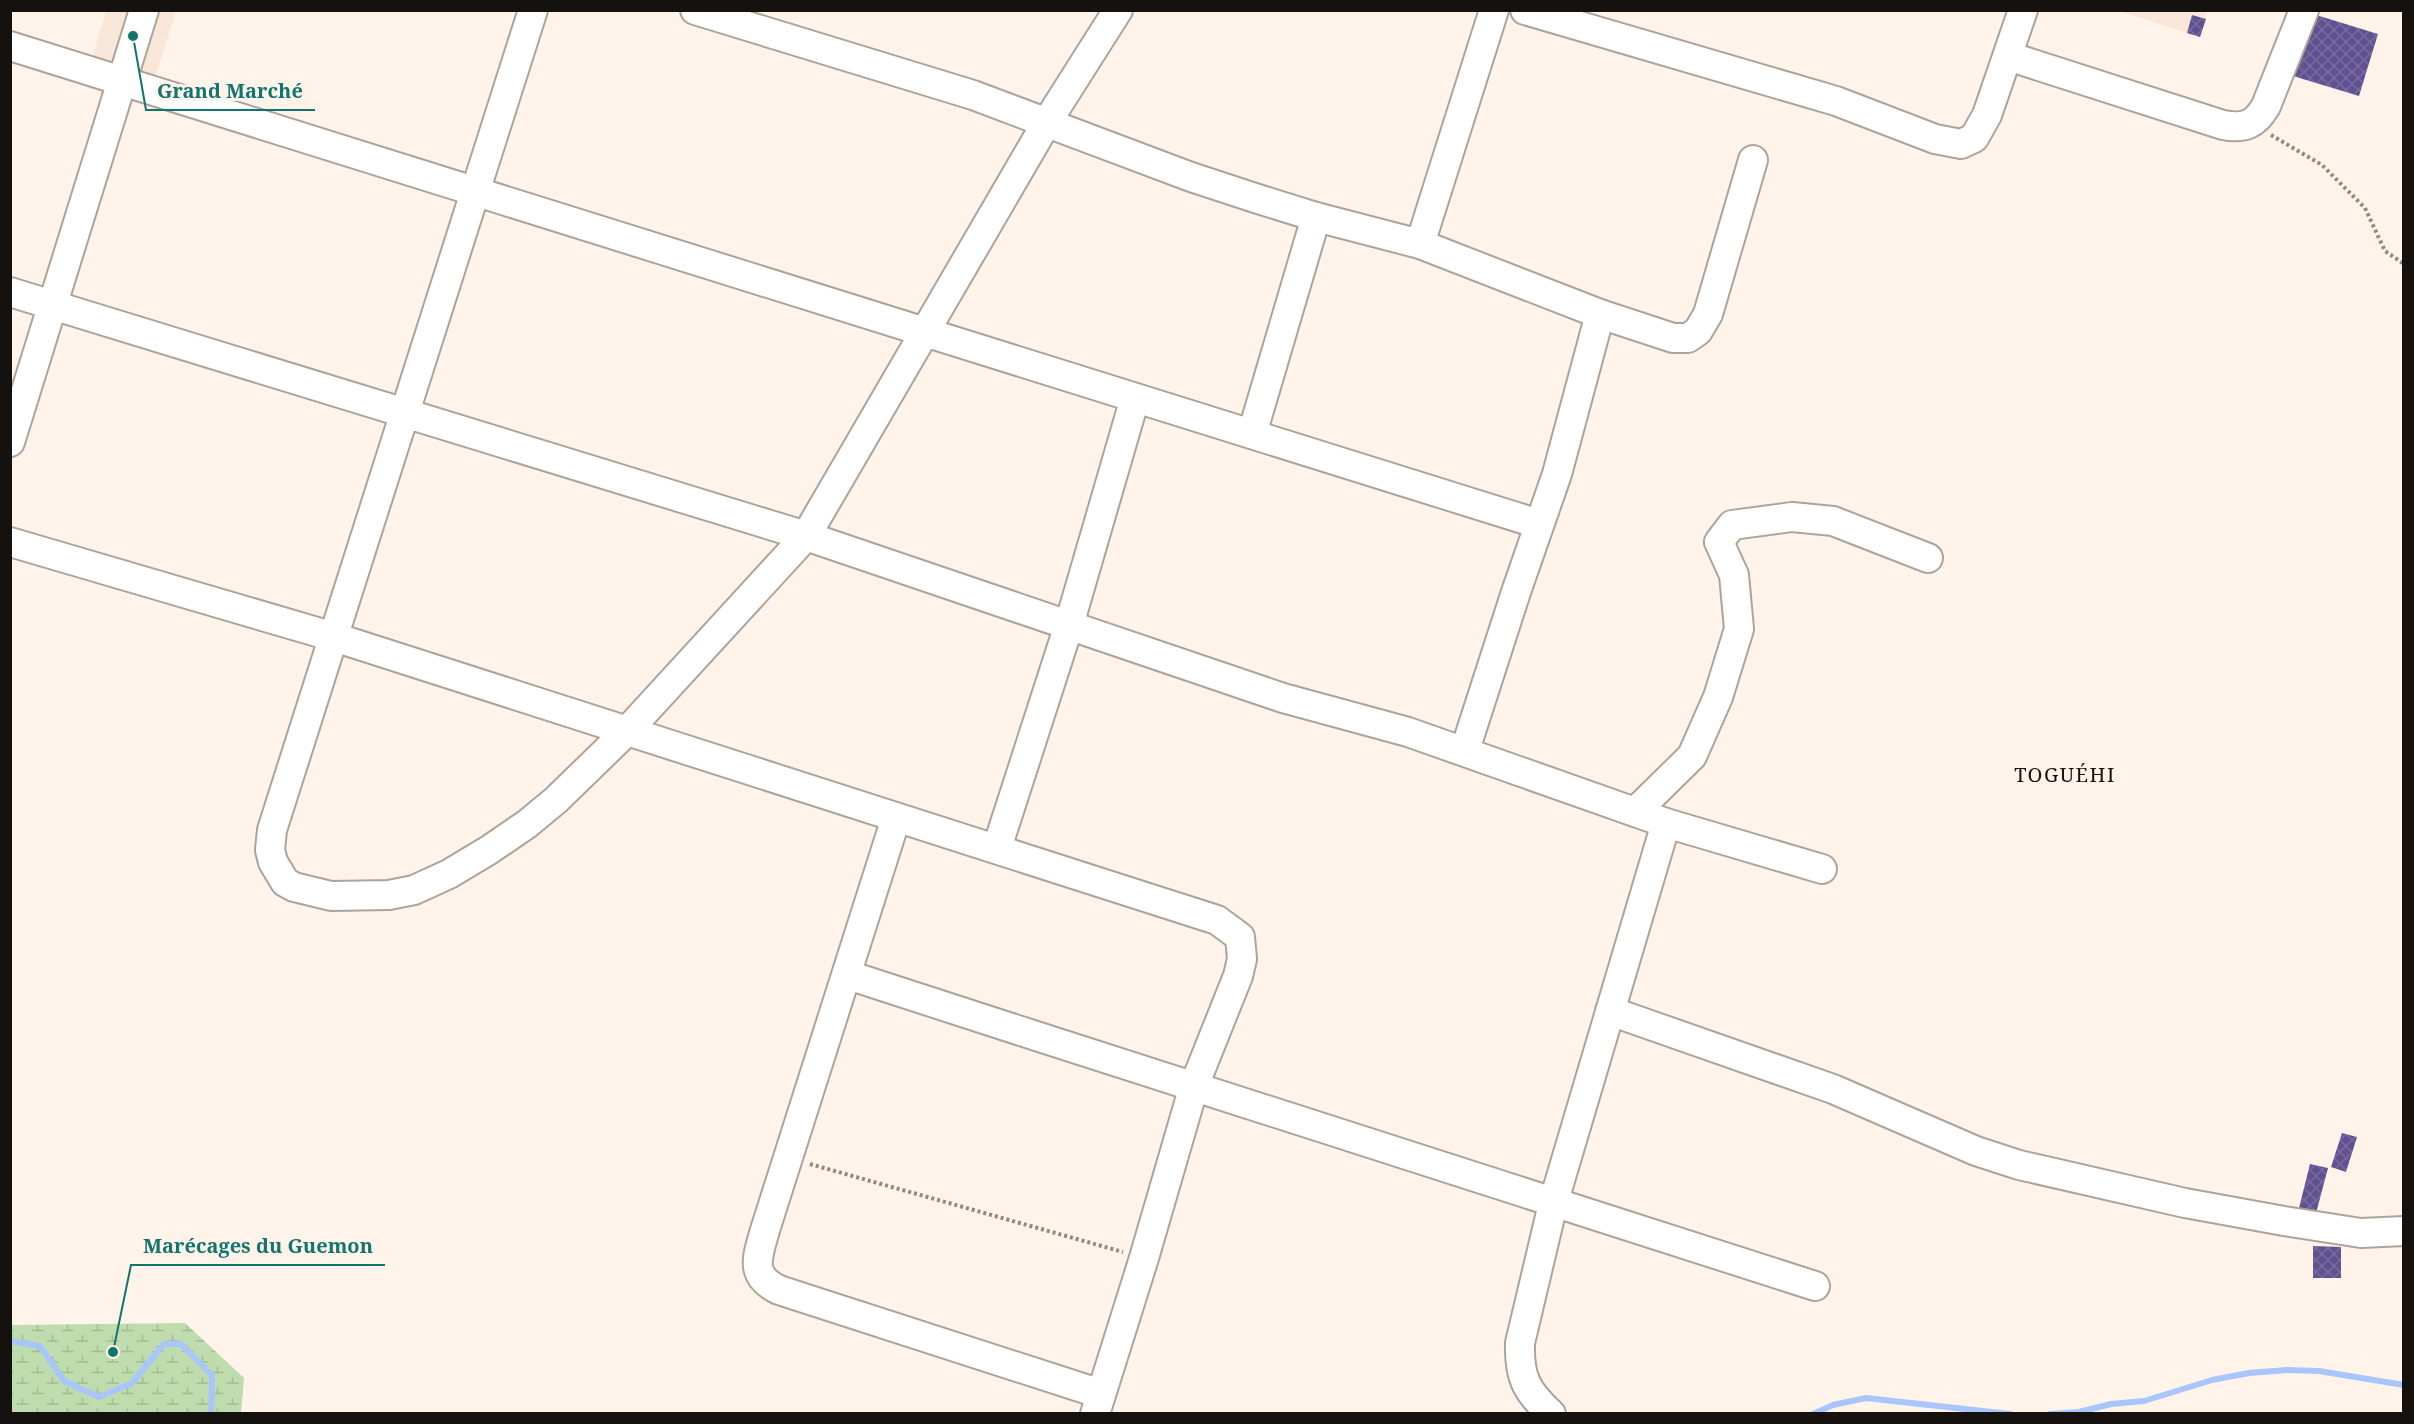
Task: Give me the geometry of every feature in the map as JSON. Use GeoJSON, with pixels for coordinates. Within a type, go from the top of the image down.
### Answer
{"type":"FeatureCollection","features":[{"type":"Feature","properties":{"kind":"street"},"geometry":{"type":"LineString","coordinates":[[10,442],[144,10]]}},
{"type":"Feature","properties":{"kind":"street"},"geometry":{"type":"LineString","coordinates":[[533,10],[272,830],[270,850],[278,873],[285,882],[307,891],[332,896],[389,895],[414,890],[449,874],[527,824],[556,800],[628,730],[806,536],[1047,122],[1118,10]]}},
{"type":"Feature","properties":{"kind":"street"},"geometry":{"type":"LineString","coordinates":[[695,10],[973,95],[1191,177],[1317,217],[1420,243],[1600,314],[1673,338],[1688,338],[1698,331],[1708,314],[1753,160]]}},
{"type":"Feature","properties":{"kind":"street"},"geometry":{"type":"LineString","coordinates":[[1420,243],[1494,10]]}},
{"type":"Feature","properties":{"kind":"street"},"geometry":{"type":"LineString","coordinates":[[1525,10],[1836,101],[1935,139],[1961,144],[1974,138],[1980,130],[2023,10]]}},
{"type":"Feature","properties":{"kind":"street"},"geometry":{"type":"LineString","coordinates":[[2008,56],[2237,128],[2252,124],[2260,117],[2304,10]]}},
{"type":"Feature","properties":{"kind":"street"},"geometry":{"type":"LineString","coordinates":[[10,46],[1539,524]]}},
{"type":"Feature","properties":{"kind":"street"},"geometry":{"type":"LineString","coordinates":[[1252,434],[1317,217]]}},
{"type":"Feature","properties":{"kind":"street"},"geometry":{"type":"LineString","coordinates":[[10,292],[662,494],[806,536],[1283,698],[1465,750],[1666,823],[1822,869]]}},
{"type":"Feature","properties":{"kind":"street"},"geometry":{"type":"LineString","coordinates":[[1465,750],[1557,474],[1600,314]]}},
{"type":"Feature","properties":{"kind":"street"},"geometry":{"type":"LineString","coordinates":[[997,848],[1068,625],[1135,398]]}},
{"type":"Feature","properties":{"kind":"street"},"geometry":{"type":"LineString","coordinates":[[1635,812],[1692,756],[1718,697],[1739,629],[1734,574],[1719,542],[1732,525],[1792,517],[1833,521],[1928,558]]}},
{"type":"Feature","properties":{"kind":"street"},"geometry":{"type":"LineString","coordinates":[[10,542],[334,637],[628,730],[896,819],[997,848],[1217,920],[1240,937],[1242,959],[1238,976],[1194,1086],[1144,1258],[1098,1404],[773,1287],[759,1272],[756,1260],[896,819]]}},
{"type":"Feature","properties":{"kind":"street"},"geometry":{"type":"LineString","coordinates":[[1551,1413],[1526,1387],[1519,1360],[1520,1343],[1553,1204],[1666,823]]}},
{"type":"Feature","properties":{"kind":"street"},"geometry":{"type":"LineString","coordinates":[[848,975],[1553,1204],[1815,1286]]}},
{"type":"Feature","properties":{"kind":"street"},"geometry":{"type":"LineString","coordinates":[[1610,1011],[1842,1092],[1976,1151],[2019,1166],[2185,1203],[2284,1221],[2361,1233],[2403,1231]]}},
{"type":"Feature","properties":{"kind":"path"},"geometry":{"type":"LineString","coordinates":[[2252,124],[2322,165],[2365,208],[2385,251],[2403,264]]}},
{"type":"Feature","properties":{"kind":"path"},"geometry":{"type":"LineString","coordinates":[[789,1158],[1144,1258]]}},
{"type":"Feature","properties":{"kind":"shaded area"},"geometry":{"type":"Polygon","coordinates":[[[106,11],[176,11],[154,81],[91,62],[106,11]]]}},
{"type":"Feature","properties":{"kind":"shaded area"},"geometry":{"type":"Polygon","coordinates":[[[2119,11],[2208,11],[2200,37],[2119,11]]]}},
{"type":"Feature","properties":{"kind":"green space"},"geometry":{"type":"Polygon","coordinates":[[[185,1323],[244,1378],[241,1413],[11,1413],[11,1325],[185,1323]]]}},
{"type":"Feature","properties":{"kind":"building"},"geometry":{"type":"Polygon","coordinates":[[[2313,14],[2378,34],[2359,96],[2293,76],[2313,14]]]}},
{"type":"Feature","properties":{"kind":"building"},"geometry":{"type":"Polygon","coordinates":[[[2192,15],[2206,19],[2200,37],[2187,33],[2192,15]]]}},
{"type":"Feature","properties":{"kind":"building"},"geometry":{"type":"Polygon","coordinates":[[[2342,1133],[2357,1137],[2346,1172],[2331,1167],[2342,1133]]]}},
{"type":"Feature","properties":{"kind":"building"},"geometry":{"type":"Polygon","coordinates":[[[2310,1164],[2328,1168],[2315,1217],[2298,1212],[2310,1164]]]}},
{"type":"Feature","properties":{"kind":"building"},"geometry":{"type":"Polygon","coordinates":[[[2313,1246],[2341,1247],[2341,1278],[2313,1278],[2313,1246]]]}},
{"type":"Feature","properties":{"kind":"waterway"},"geometry":{"type":"LineString","coordinates":[[10,1341],[40,1346],[64,1381],[99,1397],[132,1383],[164,1344],[181,1344],[212,1375],[211,1414]]}},
{"type":"Feature","properties":{"kind":"waterway"},"geometry":{"type":"LineString","coordinates":[[2050,1414],[2079,1412],[2111,1404],[2144,1401],[2212,1380],[2249,1373],[2287,1370],[2319,1371],[2404,1385]]}},
{"type":"Feature","properties":{"kind":"waterway"},"geometry":{"type":"LineString","coordinates":[[1813,1414],[1833,1405],[1866,1398],[2010,1414]]}},
{"type":"Feature","properties":{"kind":"place","name":"Grand Marché"},"geometry":{"type":"Point","coordinates":[133,36]}},
{"type":"Feature","properties":{"kind":"place","name":"Marécages du Guemon"},"geometry":{"type":"Point","coordinates":[113,1352]}},
{"type":"Feature","properties":{"kind":"district","name":"TOGUÉHI"},"geometry":{"type":"Point","coordinates":[2065,774]}}]}
